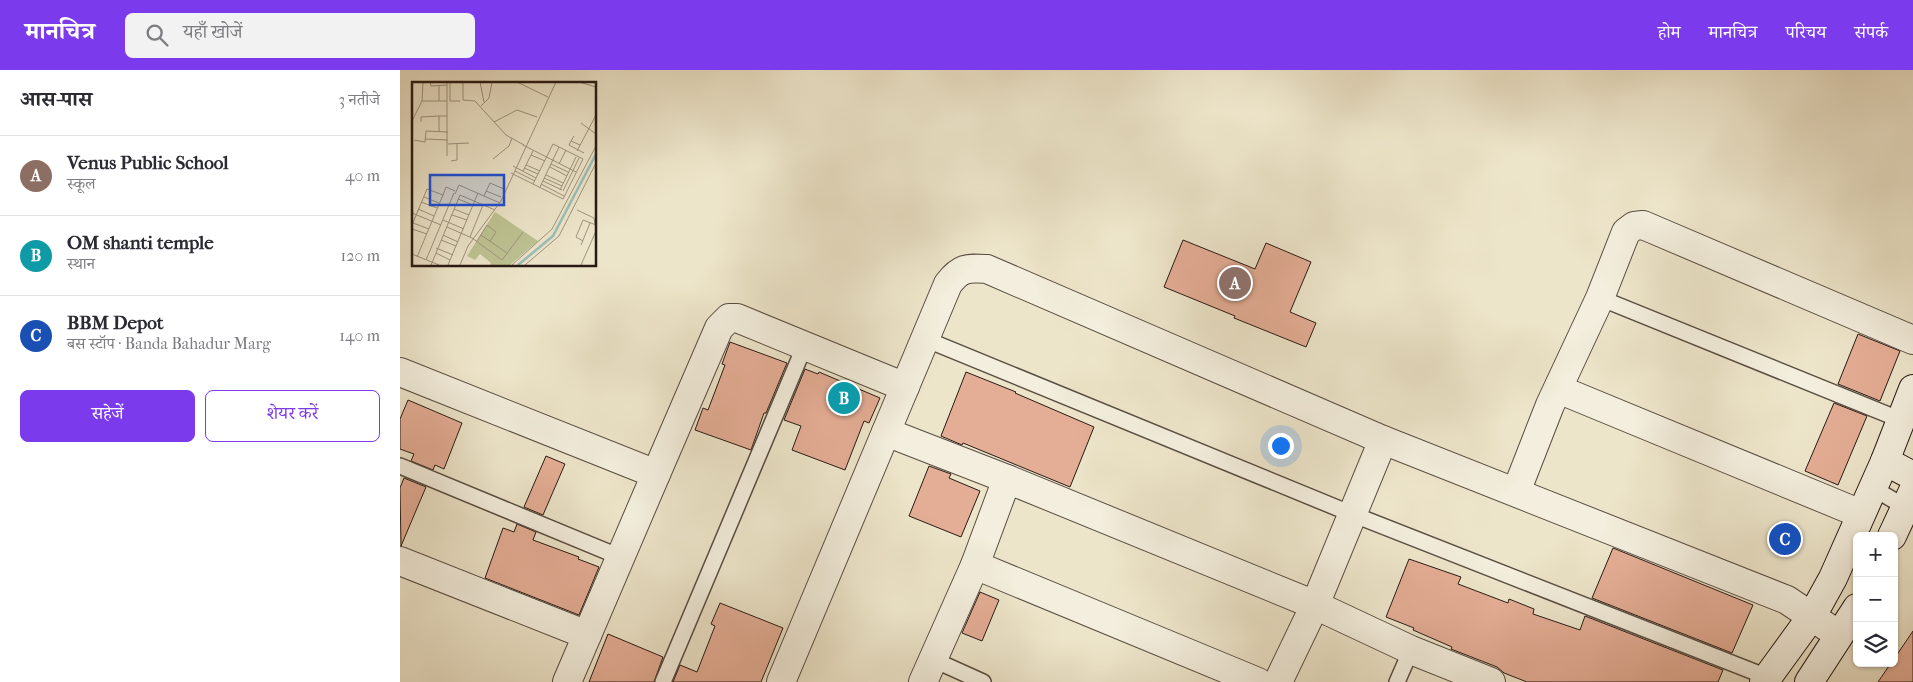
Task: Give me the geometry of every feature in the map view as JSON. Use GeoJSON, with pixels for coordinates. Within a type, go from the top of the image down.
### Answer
{"type":"FeatureCollection","features":[{"type":"Feature","properties":{"kind":"street"},"geometry":{"type":"LineString","coordinates":[[1516,492],[1558,389],[1600,298],[1626,232],[1634,226],[1643,225],[1913,340]]}},
{"type":"Feature","properties":{"kind":"street"},"geometry":{"type":"LineString","coordinates":[[781,682],[948,284],[957,272],[969,268],[987,269],[1383,440],[1787,600],[1839,635]]}},
{"type":"Feature","properties":{"kind":"street"},"geometry":{"type":"LineString","coordinates":[[567,682],[719,328],[724,322],[729,318],[737,318],[905,387]]}},
{"type":"Feature","properties":{"kind":"street"},"geometry":{"type":"LineString","coordinates":[[400,372],[656,474]]}},
{"type":"Feature","properties":{"kind":"street"},"geometry":{"type":"LineString","coordinates":[[1558,389],[1861,514]]}},
{"type":"Feature","properties":{"kind":"street"},"geometry":{"type":"LineString","coordinates":[[1765,680],[1812,616],[1833,578],[1885,460],[1913,389]]}},
{"type":"Feature","properties":{"kind":"street"},"geometry":{"type":"LineString","coordinates":[[886,432],[1007,479],[1315,605],[1411,650],[1491,682]]}},
{"type":"Feature","properties":{"kind":"street"},"geometry":{"type":"LineString","coordinates":[[1278,682],[1315,605],[1383,440]]}},
{"type":"Feature","properties":{"kind":"street"},"geometry":{"type":"LineString","coordinates":[[1885,460],[1913,476]]}},
{"type":"Feature","properties":{"kind":"street"},"geometry":{"type":"LineString","coordinates":[[928,671],[975,565],[1007,479]]}},
{"type":"Feature","properties":{"kind":"street"},"geometry":{"type":"LineString","coordinates":[[1894,532],[1911,504]]}},
{"type":"Feature","properties":{"kind":"street"},"geometry":{"type":"LineString","coordinates":[[400,560],[587,635]]}},
{"type":"Feature","properties":{"kind":"street"},"geometry":{"type":"LineString","coordinates":[[975,565],[1258,682]]}},
{"type":"Feature","properties":{"kind":"street"},"geometry":{"type":"LineString","coordinates":[[1809,682],[1853,614]]}},
{"type":"Feature","properties":{"kind":"lane"},"geometry":{"type":"LineString","coordinates":[[1600,298],[1901,420]]}},
{"type":"Feature","properties":{"kind":"lane"},"geometry":{"type":"LineString","coordinates":[[925,339],[1352,514],[1765,680]]}},
{"type":"Feature","properties":{"kind":"lane"},"geometry":{"type":"LineString","coordinates":[[663,682],[805,346]]}},
{"type":"Feature","properties":{"kind":"lane"},"geometry":{"type":"LineString","coordinates":[[400,466],[620,557]]}},
{"type":"Feature","properties":{"kind":"lane"},"geometry":{"type":"LineString","coordinates":[[1873,488],[1911,504]]}},
{"type":"Feature","properties":{"kind":"lane"},"geometry":{"type":"LineString","coordinates":[[1397,682],[1411,650]]}},
{"type":"Feature","properties":{"kind":"lane"},"geometry":{"type":"LineString","coordinates":[[928,671],[983,682]]}},
{"type":"Feature","properties":{"kind":"building"},"geometry":{"type":"Polygon","coordinates":[[[1183,240],[1255,269],[1266,243],[1311,262],[1290,312],[1316,323],[1306,347],[1164,287],[1183,240]]]}},
{"type":"Feature","properties":{"kind":"building"},"geometry":{"type":"Polygon","coordinates":[[[1858,334],[1900,351],[1880,401],[1838,384],[1858,334]]]}},
{"type":"Feature","properties":{"kind":"building"},"geometry":{"type":"Polygon","coordinates":[[[730,342],[787,363],[766,413],[764,413],[751,450],[695,430],[703,408],[708,410],[725,365],[722,364],[730,342]]]}},
{"type":"Feature","properties":{"kind":"building"},"geometry":{"type":"Polygon","coordinates":[[[805,369],[818,374],[819,372],[880,398],[869,423],[864,421],[845,470],[792,450],[801,426],[784,420],[805,369]]]}},
{"type":"Feature","properties":{"kind":"building"},"geometry":{"type":"Polygon","coordinates":[[[966,372],[1094,427],[1070,487],[963,443],[962,445],[941,436],[966,372]]]}},
{"type":"Feature","properties":{"kind":"building"},"geometry":{"type":"Polygon","coordinates":[[[408,400],[462,423],[444,469],[435,465],[433,470],[411,461],[414,454],[400,449],[400,419],[408,400]]]}},
{"type":"Feature","properties":{"kind":"building"},"geometry":{"type":"Polygon","coordinates":[[[1834,403],[1867,416],[1838,485],[1805,471],[1834,403]]]}},
{"type":"Feature","properties":{"kind":"building"},"geometry":{"type":"Polygon","coordinates":[[[546,456],[565,464],[543,515],[524,507],[546,456]]]}},
{"type":"Feature","properties":{"kind":"building"},"geometry":{"type":"Polygon","coordinates":[[[929,466],[951,474],[949,478],[980,491],[961,537],[909,516],[929,466]]]}},
{"type":"Feature","properties":{"kind":"building"},"geometry":{"type":"Polygon","coordinates":[[[404,478],[426,487],[401,546],[400,488],[404,478]]]}},
{"type":"Feature","properties":{"kind":"building"},"geometry":{"type":"Polygon","coordinates":[[[517,524],[536,532],[533,540],[579,557],[578,559],[599,567],[579,615],[485,578],[503,528],[514,532],[517,524]]]}},
{"type":"Feature","properties":{"kind":"building"},"geometry":{"type":"Polygon","coordinates":[[[1613,548],[1753,605],[1732,653],[1592,598],[1613,548]]]}},
{"type":"Feature","properties":{"kind":"building"},"geometry":{"type":"Polygon","coordinates":[[[1409,559],[1461,577],[1458,584],[1508,603],[1509,599],[1534,609],[1533,614],[1580,630],[1585,616],[1723,670],[1718,682],[1527,682],[1504,673],[1497,667],[1451,649],[1452,647],[1413,630],[1414,628],[1386,617],[1409,559]]]}},
{"type":"Feature","properties":{"kind":"building"},"geometry":{"type":"Polygon","coordinates":[[[980,592],[999,600],[982,641],[962,633],[980,592]]]}},
{"type":"Feature","properties":{"kind":"building"},"geometry":{"type":"Polygon","coordinates":[[[720,603],[783,628],[761,682],[673,682],[680,665],[697,672],[715,626],[711,624],[720,603]]]}},
{"type":"Feature","properties":{"kind":"building"},"geometry":{"type":"Polygon","coordinates":[[[1913,631],[1913,682],[1878,682],[1888,667],[1898,667],[1898,653],[1913,631]]]}},
{"type":"Feature","properties":{"kind":"building"},"geometry":{"type":"Polygon","coordinates":[[[608,634],[663,657],[654,682],[589,682],[608,634]]]}},
{"type":"Feature","properties":{"kind":"place","name":"Venus Public School"},"geometry":{"type":"Point","coordinates":[1235,283]}},
{"type":"Feature","properties":{"kind":"place","name":"OM shanti temple"},"geometry":{"type":"Point","coordinates":[844,398]}},
{"type":"Feature","properties":{"kind":"place","name":"BBM Depot"},"geometry":{"type":"Point","coordinates":[1785,539]}}]}
